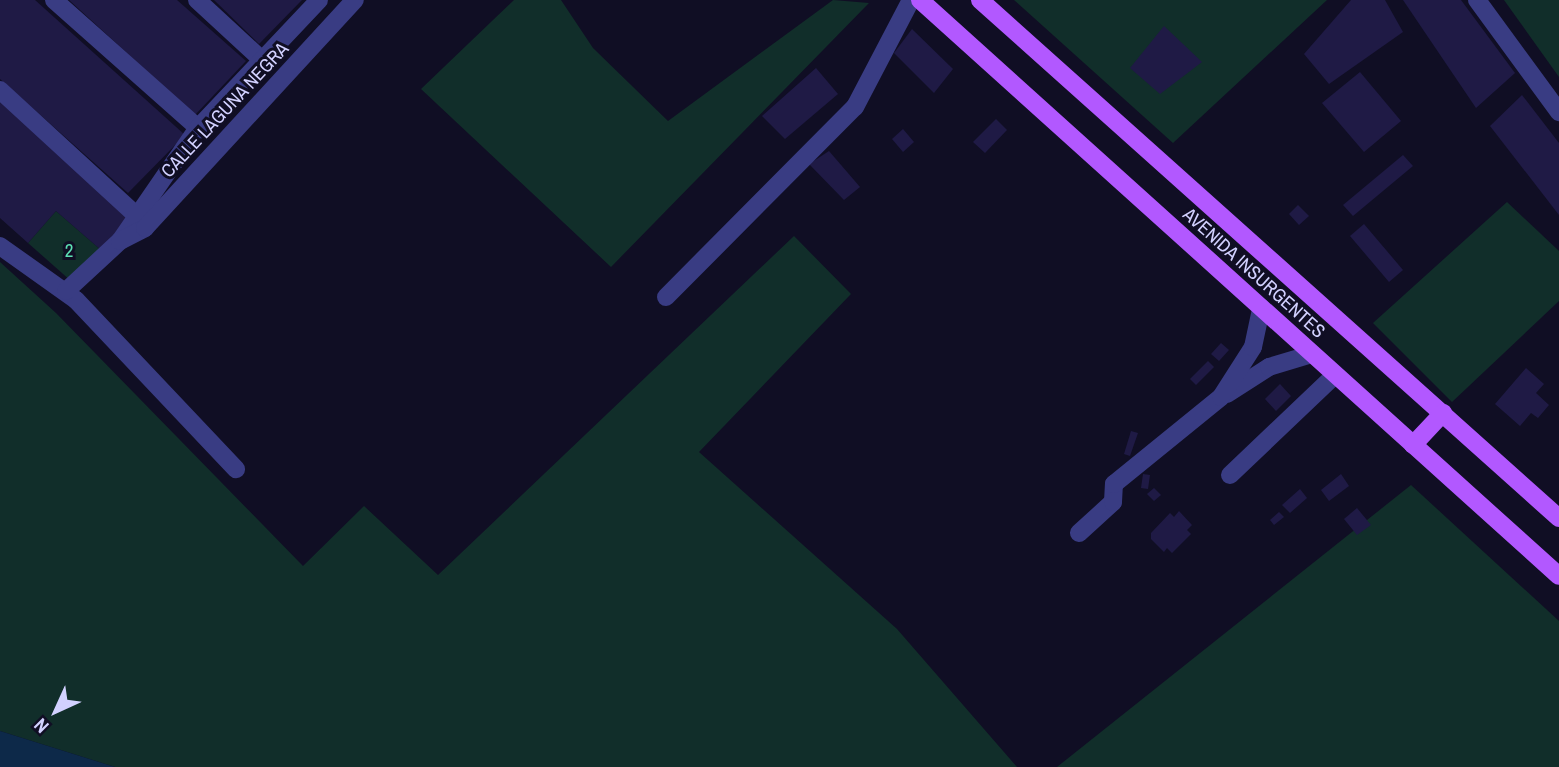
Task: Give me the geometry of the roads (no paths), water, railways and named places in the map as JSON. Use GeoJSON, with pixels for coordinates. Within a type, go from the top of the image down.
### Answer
{"type":"FeatureCollection","features":[{"type":"Feature","properties":{"kind":"main road","name":"AVENIDA INSURGENTES"},"geometry":{"type":"LineString","coordinates":[[920,0],[1559,576]]}},
{"type":"Feature","properties":{"kind":"main road","name":"AVENIDA INSURGENTES"},"geometry":{"type":"LineString","coordinates":[[980,0],[1559,518]]}},
{"type":"Feature","properties":{"kind":"main road"},"geometry":{"type":"LineString","coordinates":[[1413,445],[1443,413]]}},
{"type":"Feature","properties":{"kind":"street"},"geometry":{"type":"LineString","coordinates":[[54,0],[198,128]]}},
{"type":"Feature","properties":{"kind":"street"},"geometry":{"type":"LineString","coordinates":[[197,0],[261,59]]}},
{"type":"Feature","properties":{"kind":"street","name":"CALLE LAGUNA NEGRA"},"geometry":{"type":"LineString","coordinates":[[120,241],[135,214],[198,128],[319,0]]}},
{"type":"Feature","properties":{"kind":"street","name":"CALLE LAGUNA NEGRA"},"geometry":{"type":"LineString","coordinates":[[66,290],[120,241],[145,228],[355,0]]}},
{"type":"Feature","properties":{"kind":"street"},"geometry":{"type":"LineString","coordinates":[[666,297],[855,107],[911,0]]}},
{"type":"Feature","properties":{"kind":"street"},"geometry":{"type":"LineString","coordinates":[[1477,0],[1559,112]]}},
{"type":"Feature","properties":{"kind":"street"},"geometry":{"type":"LineString","coordinates":[[0,90],[135,214]]}},
{"type":"Feature","properties":{"kind":"street"},"geometry":{"type":"LineString","coordinates":[[0,246],[66,290],[236,469]]}},
{"type":"Feature","properties":{"kind":"street"},"geometry":{"type":"LineString","coordinates":[[1221,397],[1253,347],[1261,308]]}},
{"type":"Feature","properties":{"kind":"street"},"geometry":{"type":"LineString","coordinates":[[1079,533],[1113,502],[1114,484],[1221,397],[1269,367],[1312,354]]}},
{"type":"Feature","properties":{"kind":"street"},"geometry":{"type":"LineString","coordinates":[[1230,475],[1335,375]]}},
{"type":"Feature","properties":{"kind":"water"},"geometry":{"type":"Polygon","coordinates":[[[0,731],[115,767],[0,767],[0,731]]]}},
{"type":"Feature","properties":{"kind":"park label","name":"2"},"geometry":{"type":"Point","coordinates":[69,251]}}]}
